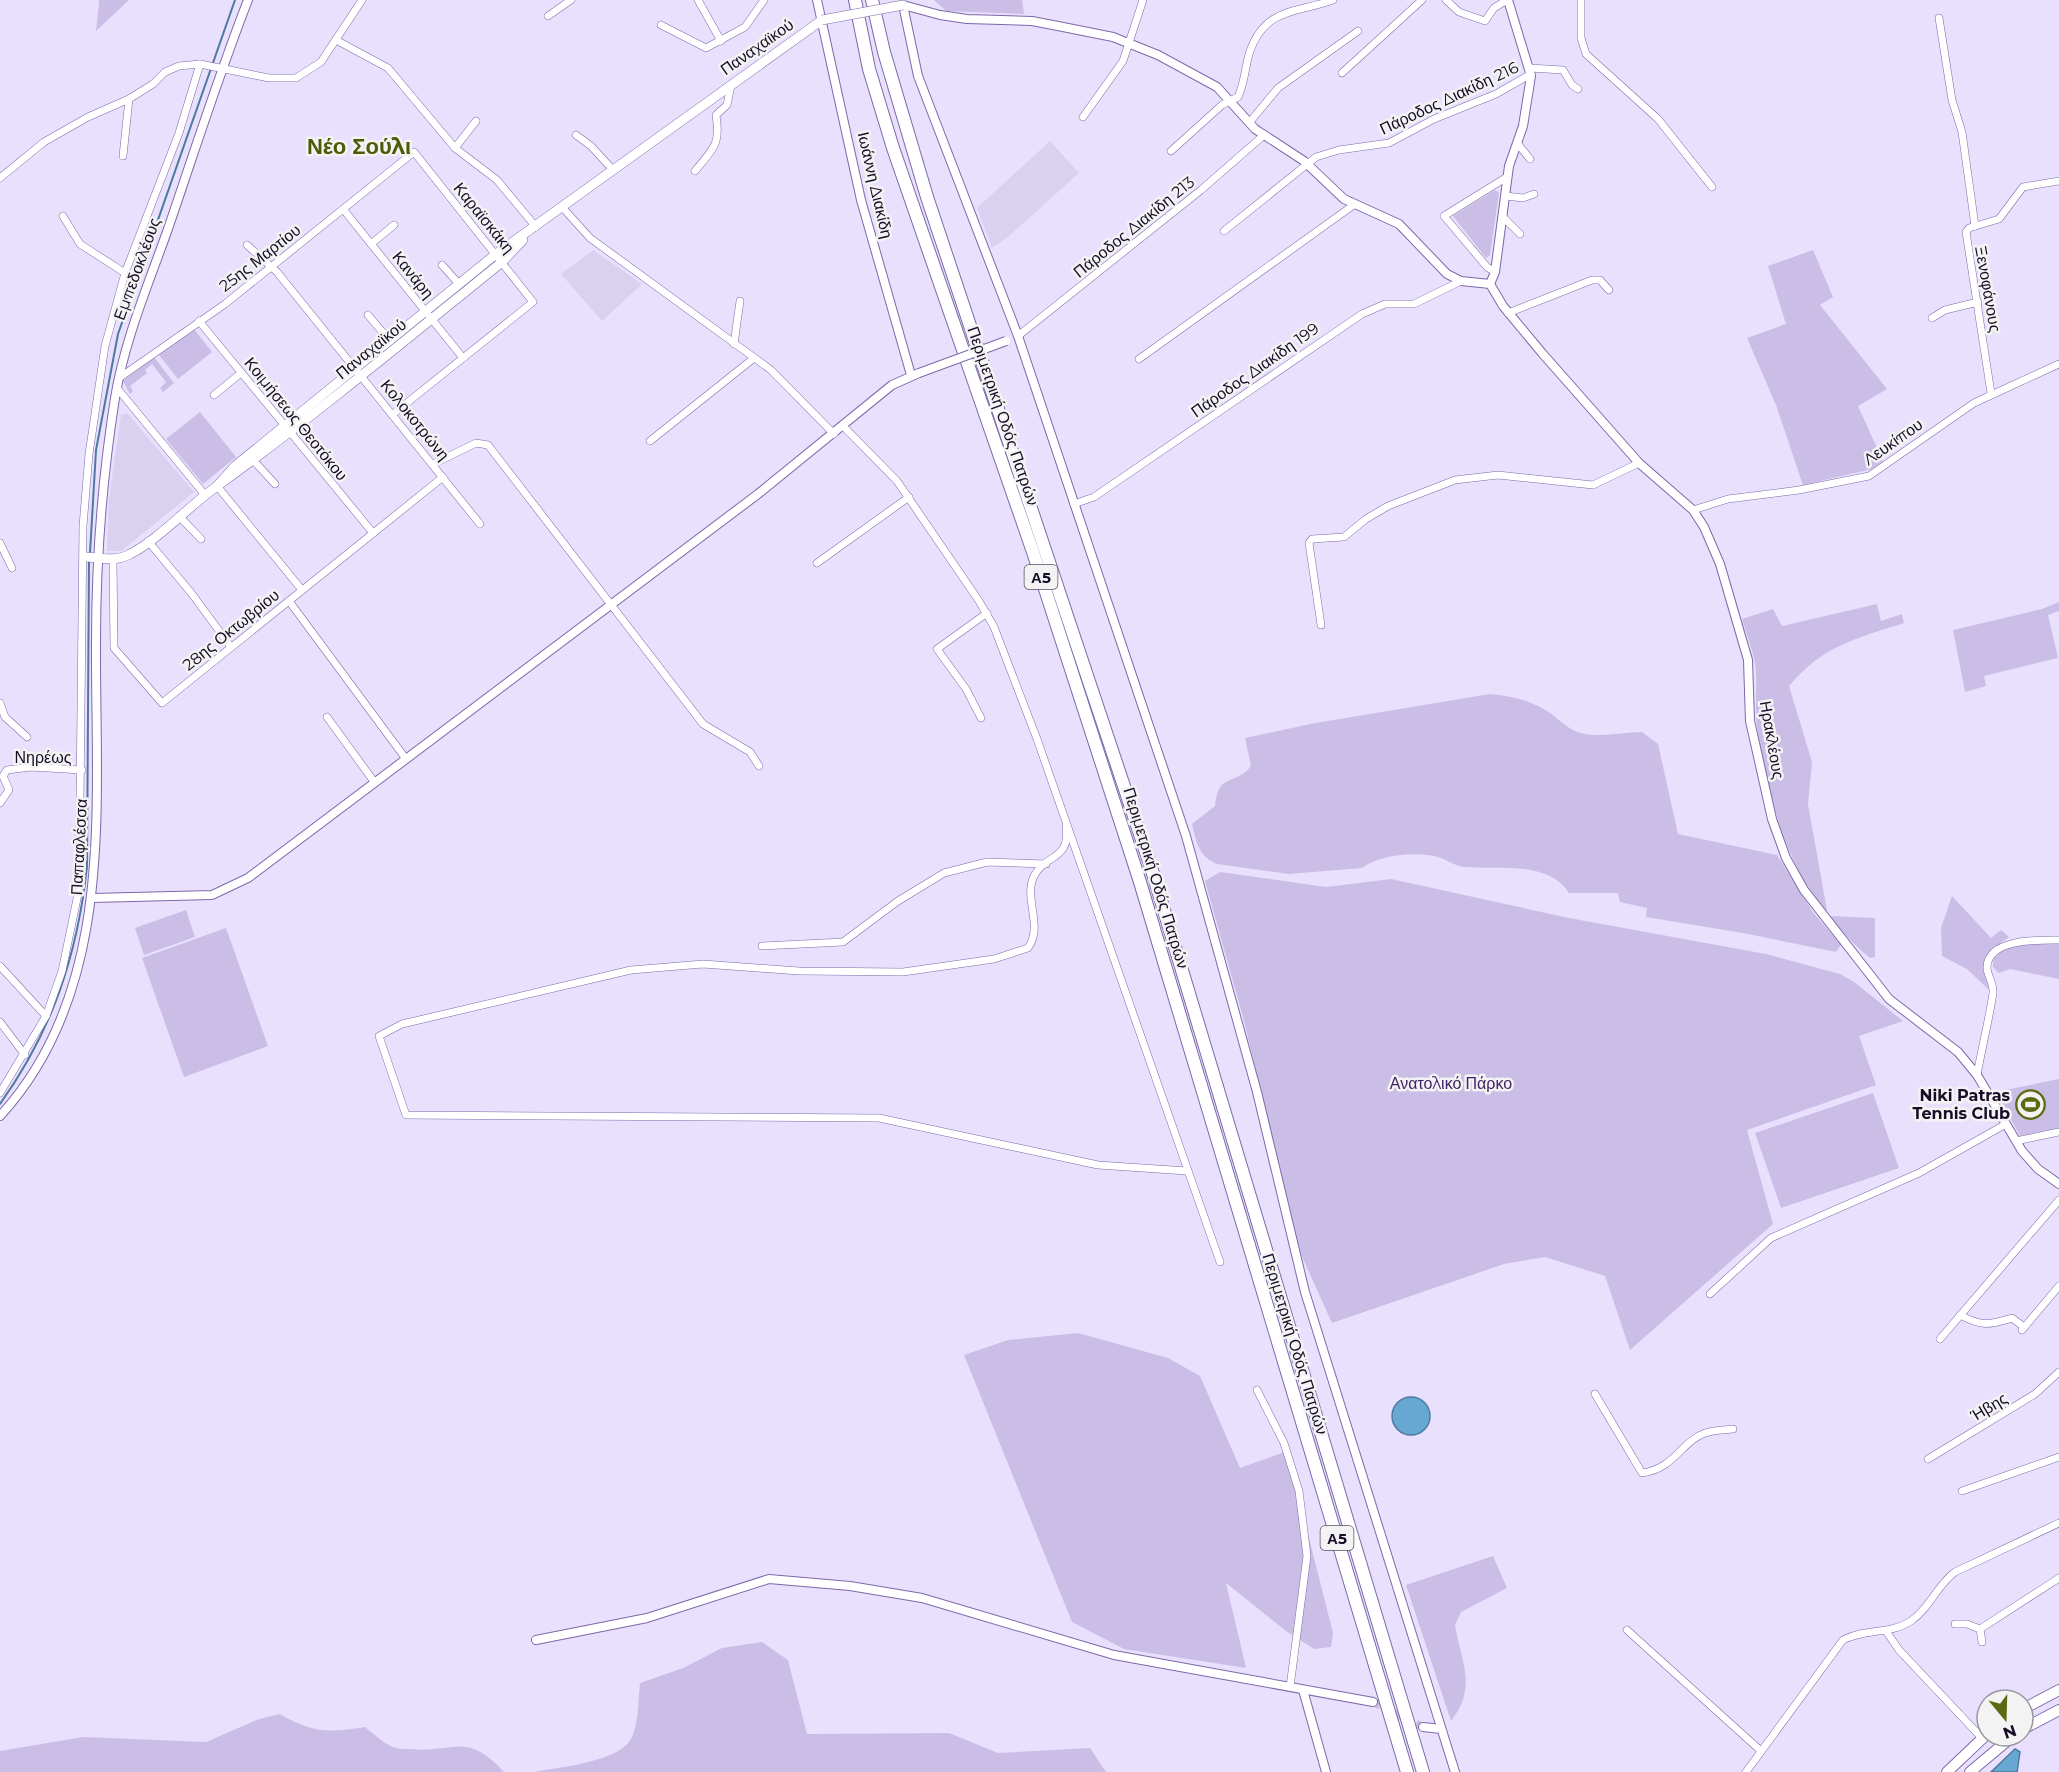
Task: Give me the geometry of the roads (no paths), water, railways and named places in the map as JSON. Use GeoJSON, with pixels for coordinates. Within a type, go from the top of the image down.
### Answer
{"type":"FeatureCollection","features":[{"type":"Feature","properties":{"kind":"highway","name":"Περιμετρική Οδός Πατρών"},"geometry":{"type":"LineString","coordinates":[[855,0],[869,69],[893,148],[1036,563],[1144,892],[1407,1772]]}},
{"type":"Feature","properties":{"kind":"highway","name":"Περιμετρική Οδός Πατρών"},"geometry":{"type":"LineString","coordinates":[[872,0],[884,52],[927,197],[1151,867],[1423,1772]]}},
{"type":"Feature","properties":{"kind":"highway"},"geometry":{"type":"LineString","coordinates":[[1365,1573],[1431,1772]]}},
{"type":"Feature","properties":{"kind":"main road"},"geometry":{"type":"LineString","coordinates":[[822,20],[903,2]]}},
{"type":"Feature","properties":{"kind":"main road","name":"Παναχαϊκού"},"geometry":{"type":"LineString","coordinates":[[113,560],[132,554],[205,495],[254,461],[288,429],[562,207],[732,82],[822,20]]}},
{"type":"Feature","properties":{"kind":"main road","name":"Παναχαϊκού"},"geometry":{"type":"LineString","coordinates":[[358,372],[390,341],[429,315],[459,284],[499,258]]}},
{"type":"Feature","properties":{"kind":"main road","name":"Παναχαϊκού"},"geometry":{"type":"LineString","coordinates":[[217,486],[235,466],[288,429]]}},
{"type":"Feature","properties":{"kind":"main road"},"geometry":{"type":"LineString","coordinates":[[86,557],[113,560]]}},
{"type":"Feature","properties":{"kind":"main road"},"geometry":{"type":"LineString","coordinates":[[2035,1703],[2059,1690]]}},
{"type":"Feature","properties":{"kind":"main road"},"geometry":{"type":"LineString","coordinates":[[2035,1723],[2059,1710]]}},
{"type":"Feature","properties":{"kind":"main road"},"geometry":{"type":"LineString","coordinates":[[1947,1772],[1975,1745]]}},
{"type":"Feature","properties":{"kind":"main road"},"geometry":{"type":"LineString","coordinates":[[1970,1772],[1999,1748]]}},
{"type":"Feature","properties":{"kind":"street","name":"Εμπεδοκλέους"},"geometry":{"type":"LineString","coordinates":[[98,558],[103,482],[117,388],[131,330],[248,0]]}},
{"type":"Feature","properties":{"kind":"street"},"geometry":{"type":"LineString","coordinates":[[0,178],[44,142],[88,117],[129,99],[165,72],[179,66],[204,64],[269,78],[296,78],[321,62],[362,0]]}},
{"type":"Feature","properties":{"kind":"street"},"geometry":{"type":"LineString","coordinates":[[548,16],[571,0]]}},
{"type":"Feature","properties":{"kind":"street"},"geometry":{"type":"LineString","coordinates":[[698,0],[721,41]]}},
{"type":"Feature","properties":{"kind":"street"},"geometry":{"type":"LineString","coordinates":[[661,25],[706,48],[745,27],[764,0]]}},
{"type":"Feature","properties":{"kind":"street"},"geometry":{"type":"LineString","coordinates":[[1083,117],[1120,66],[1143,0]]}},
{"type":"Feature","properties":{"kind":"street"},"geometry":{"type":"LineString","coordinates":[[1171,151],[1222,105],[1240,94],[1248,57],[1258,35],[1279,15],[1297,4],[1333,0]]}},
{"type":"Feature","properties":{"kind":"street"},"geometry":{"type":"LineString","coordinates":[[1342,73],[1422,0]]}},
{"type":"Feature","properties":{"kind":"street"},"geometry":{"type":"LineString","coordinates":[[903,2],[940,15],[1050,24],[1130,42],[1207,80],[1249,123],[1307,165],[1341,196],[1399,224],[1443,271],[1461,281],[1490,284],[1495,273],[1510,161],[1518,144],[1527,110],[1531,71],[1508,0],[1494,8],[1485,21],[1459,12],[1446,0]]}},
{"type":"Feature","properties":{"kind":"street"},"geometry":{"type":"LineString","coordinates":[[1581,0],[1581,38],[1586,54],[1658,119],[1712,187]]}},
{"type":"Feature","properties":{"kind":"street","name":"Ιωάννη Διακίδη"},"geometry":{"type":"LineString","coordinates":[[815,1],[822,20],[867,222],[915,374]]}},
{"type":"Feature","properties":{"kind":"street"},"geometry":{"type":"LineString","coordinates":[[903,2],[918,76],[1018,336],[1186,836],[1257,1092],[1305,1292],[1455,1772]]}},
{"type":"Feature","properties":{"kind":"street"},"geometry":{"type":"LineString","coordinates":[[1939,18],[1952,100],[1962,132],[1975,226]]}},
{"type":"Feature","properties":{"kind":"street"},"geometry":{"type":"LineString","coordinates":[[1249,123],[1278,88],[1358,31]]}},
{"type":"Feature","properties":{"kind":"street"},"geometry":{"type":"LineString","coordinates":[[336,40],[391,71],[455,148],[497,180],[536,227]]}},
{"type":"Feature","properties":{"kind":"street"},"geometry":{"type":"LineString","coordinates":[[0,1093],[25,1055],[46,1016],[62,971],[79,889],[82,770],[82,558],[85,484],[105,346],[125,273],[204,64]]}},
{"type":"Feature","properties":{"kind":"street"},"geometry":{"type":"LineString","coordinates":[[1531,71],[1563,69],[1572,85],[1578,89]]}},
{"type":"Feature","properties":{"kind":"street","name":"Πάροδος Διακίδη 216"},"geometry":{"type":"LineString","coordinates":[[1224,231],[1316,157],[1332,152],[1389,143],[1434,119],[1496,94],[1531,71]]}},
{"type":"Feature","properties":{"kind":"street"},"geometry":{"type":"LineString","coordinates":[[695,171],[714,147],[719,135],[716,115],[727,105],[732,82]]}},
{"type":"Feature","properties":{"kind":"street"},"geometry":{"type":"LineString","coordinates":[[123,156],[129,99]]}},
{"type":"Feature","properties":{"kind":"street"},"geometry":{"type":"LineString","coordinates":[[455,148],[476,121]]}},
{"type":"Feature","properties":{"kind":"street"},"geometry":{"type":"LineString","coordinates":[[576,135],[591,146],[612,169]]}},
{"type":"Feature","properties":{"kind":"street","name":"Πάροδος Διακίδη 213"},"geometry":{"type":"LineString","coordinates":[[1018,336],[1201,190],[1264,135]]}},
{"type":"Feature","properties":{"kind":"street"},"geometry":{"type":"LineString","coordinates":[[1518,144],[1530,159]]}},
{"type":"Feature","properties":{"kind":"street","name":"25ης Μαρτίου"},"geometry":{"type":"LineString","coordinates":[[119,378],[273,267],[414,152]]}},
{"type":"Feature","properties":{"kind":"street","name":"Καραϊσκάκη"},"geometry":{"type":"LineString","coordinates":[[414,152],[533,302],[463,358]]}},
{"type":"Feature","properties":{"kind":"street"},"geometry":{"type":"LineString","coordinates":[[1495,273],[1486,267],[1444,216],[1508,177]]}},
{"type":"Feature","properties":{"kind":"street","name":"Ξενοφάνους"},"geometry":{"type":"LineString","coordinates":[[1992,393],[1965,234],[1967,230],[1975,226],[2002,216],[2023,187],[2059,182]]}},
{"type":"Feature","properties":{"kind":"street"},"geometry":{"type":"LineString","coordinates":[[1506,196],[1523,198],[1534,194]]}},
{"type":"Feature","properties":{"kind":"street"},"geometry":{"type":"LineString","coordinates":[[1138,359],[1355,204]]}},
{"type":"Feature","properties":{"kind":"street"},"geometry":{"type":"LineString","coordinates":[[562,207],[590,238],[771,370],[834,434]]}},
{"type":"Feature","properties":{"kind":"street","name":"Κανάρη"},"geometry":{"type":"LineString","coordinates":[[343,209],[463,358]]}},
{"type":"Feature","properties":{"kind":"street"},"geometry":{"type":"LineString","coordinates":[[63,216],[80,244],[125,273]]}},
{"type":"Feature","properties":{"kind":"street"},"geometry":{"type":"LineString","coordinates":[[1503,217],[1520,234]]}},
{"type":"Feature","properties":{"kind":"street"},"geometry":{"type":"LineString","coordinates":[[371,244],[394,225]]}},
{"type":"Feature","properties":{"kind":"street","name":"Κολοκοτρώνη"},"geometry":{"type":"LineString","coordinates":[[247,245],[273,267],[480,524]]}},
{"type":"Feature","properties":{"kind":"street"},"geometry":{"type":"LineString","coordinates":[[442,265],[459,284]]}},
{"type":"Feature","properties":{"kind":"street"},"geometry":{"type":"LineString","coordinates":[[1508,313],[1592,280],[1600,280],[1609,290]]}},
{"type":"Feature","properties":{"kind":"street","name":"Πάροδος Διακίδη 199"},"geometry":{"type":"LineString","coordinates":[[1074,504],[1094,497],[1362,314],[1385,304],[1414,304],[1461,281]]}},
{"type":"Feature","properties":{"kind":"street","name":"Ηρακλέους"},"geometry":{"type":"LineString","coordinates":[[1490,284],[1508,313],[1639,463],[1693,510],[1715,550],[1748,660],[1749,712],[1772,819],[1794,874],[1889,999],[1958,1052],[1977,1074],[2016,1141],[2033,1164],[2059,1184]]}},
{"type":"Feature","properties":{"kind":"street"},"geometry":{"type":"LineString","coordinates":[[734,344],[740,301]]}},
{"type":"Feature","properties":{"kind":"street"},"geometry":{"type":"LineString","coordinates":[[1932,318],[1945,310],[1978,302]]}},
{"type":"Feature","properties":{"kind":"street"},"geometry":{"type":"LineString","coordinates":[[368,315],[390,341]]}},
{"type":"Feature","properties":{"kind":"street","name":"Κοιμήσεως Θεοτόκου"},"geometry":{"type":"LineString","coordinates":[[199,321],[373,533]]}},
{"type":"Feature","properties":{"kind":"street"},"geometry":{"type":"LineString","coordinates":[[92,898],[212,895],[225,891],[253,874],[375,783],[834,434],[892,385],[915,374],[1018,336]]}},
{"type":"Feature","properties":{"kind":"street"},"geometry":{"type":"LineString","coordinates":[[393,414],[463,358]]}},
{"type":"Feature","properties":{"kind":"street"},"geometry":{"type":"LineString","coordinates":[[650,441],[754,358]]}},
{"type":"Feature","properties":{"kind":"street","name":"Λευκίπου"},"geometry":{"type":"LineString","coordinates":[[1693,510],[1728,499],[1811,488],[1869,476],[1930,432],[1992,393],[2059,364]]}},
{"type":"Feature","properties":{"kind":"street"},"geometry":{"type":"LineString","coordinates":[[214,395],[241,373]]}},
{"type":"Feature","properties":{"kind":"street"},"geometry":{"type":"LineString","coordinates":[[117,388],[205,495]]}},
{"type":"Feature","properties":{"kind":"street"},"geometry":{"type":"LineString","coordinates":[[843,426],[897,481],[987,613],[1037,739],[1220,1262]]}},
{"type":"Feature","properties":{"kind":"street"},"geometry":{"type":"LineString","coordinates":[[433,464],[476,442],[488,445],[703,724],[750,752],[759,766]]}},
{"type":"Feature","properties":{"kind":"street"},"geometry":{"type":"LineString","coordinates":[[254,461],[275,484]]}},
{"type":"Feature","properties":{"kind":"street"},"geometry":{"type":"LineString","coordinates":[[1321,624],[1309,543],[1312,539],[1344,537],[1366,519],[1388,506],[1461,479],[1506,475],[1593,484],[1639,463]]}},
{"type":"Feature","properties":{"kind":"street","name":"28ης Οκτωβρίου"},"geometry":{"type":"LineString","coordinates":[[113,560],[114,648],[162,703],[443,477]]}},
{"type":"Feature","properties":{"kind":"street"},"geometry":{"type":"LineString","coordinates":[[217,486],[302,590]]}},
{"type":"Feature","properties":{"kind":"street"},"geometry":{"type":"LineString","coordinates":[[817,563],[909,497]]}},
{"type":"Feature","properties":{"kind":"street"},"geometry":{"type":"LineString","coordinates":[[179,516],[201,539]]}},
{"type":"Feature","properties":{"kind":"street"},"geometry":{"type":"LineString","coordinates":[[148,541],[203,608],[231,647]]}},
{"type":"Feature","properties":{"kind":"street"},"geometry":{"type":"LineString","coordinates":[[0,543],[12,568]]}},
{"type":"Feature","properties":{"kind":"street","name":"Παπαφλέσσα"},"geometry":{"type":"LineString","coordinates":[[0,1116],[15,1100],[46,1050],[70,996],[92,898],[97,780],[98,558]]}},
{"type":"Feature","properties":{"kind":"street"},"geometry":{"type":"LineString","coordinates":[[289,601],[406,759]]}},
{"type":"Feature","properties":{"kind":"street"},"geometry":{"type":"LineString","coordinates":[[981,718],[966,689],[937,649],[987,613]]}},
{"type":"Feature","properties":{"kind":"street"},"geometry":{"type":"LineString","coordinates":[[0,703],[4,715],[27,737]]}},
{"type":"Feature","properties":{"kind":"street"},"geometry":{"type":"LineString","coordinates":[[327,717],[375,783]]}},
{"type":"Feature","properties":{"kind":"street","name":"Νηρέως"},"geometry":{"type":"LineString","coordinates":[[0,803],[9,790],[3,776],[8,770],[31,767],[82,770]]}},
{"type":"Feature","properties":{"kind":"street"},"geometry":{"type":"LineString","coordinates":[[1066,825],[1065,846],[1056,858],[1034,876],[1031,885],[1036,928],[1028,948],[994,959],[903,972],[799,971],[703,964],[631,970],[402,1024],[379,1036],[406,1115],[879,1118],[1098,1165],[1187,1171]]}},
{"type":"Feature","properties":{"kind":"street"},"geometry":{"type":"LineString","coordinates":[[762,946],[843,942],[898,901],[944,873],[987,862],[1046,864]]}},
{"type":"Feature","properties":{"kind":"street"},"geometry":{"type":"LineString","coordinates":[[1977,1074],[1994,990],[1987,968],[1990,960],[1999,949],[2015,942],[2059,940]]}},
{"type":"Feature","properties":{"kind":"street"},"geometry":{"type":"LineString","coordinates":[[0,966],[46,1016]]}},
{"type":"Feature","properties":{"kind":"street"},"geometry":{"type":"LineString","coordinates":[[0,1022],[25,1055]]}},
{"type":"Feature","properties":{"kind":"street"},"geometry":{"type":"LineString","coordinates":[[1710,1294],[1771,1238],[1919,1173],[2006,1124]]}},
{"type":"Feature","properties":{"kind":"street"},"geometry":{"type":"LineString","coordinates":[[2016,1141],[2059,1132]]}},
{"type":"Feature","properties":{"kind":"street"},"geometry":{"type":"LineString","coordinates":[[1940,1339],[2059,1200]]}},
{"type":"Feature","properties":{"kind":"street"},"geometry":{"type":"LineString","coordinates":[[1960,1315],[1979,1325],[2012,1318],[2023,1329],[2059,1286]]}},
{"type":"Feature","properties":{"kind":"street","name":"Ήβης"},"geometry":{"type":"LineString","coordinates":[[1928,1459],[2035,1394],[2059,1371]]}},
{"type":"Feature","properties":{"kind":"street"},"geometry":{"type":"LineString","coordinates":[[1257,1390],[1284,1443],[1299,1491],[1307,1556],[1290,1687]]}},
{"type":"Feature","properties":{"kind":"street"},"geometry":{"type":"LineString","coordinates":[[1595,1394],[1642,1473],[1653,1472],[1668,1463],[1703,1433],[1733,1429]]}},
{"type":"Feature","properties":{"kind":"street"},"geometry":{"type":"LineString","coordinates":[[1962,1491],[2059,1457]]}},
{"type":"Feature","properties":{"kind":"street"},"geometry":{"type":"LineString","coordinates":[[1746,1772],[1838,1645],[1854,1635],[1886,1631],[1901,1626],[1916,1616],[1955,1572],[2059,1523]]}},
{"type":"Feature","properties":{"kind":"street"},"geometry":{"type":"LineString","coordinates":[[1955,1624],[1980,1629],[2059,1578]]}},
{"type":"Feature","properties":{"kind":"street"},"geometry":{"type":"LineString","coordinates":[[536,1640],[647,1618],[769,1579],[850,1586],[922,1598],[1114,1655],[1373,1702]]}},
{"type":"Feature","properties":{"kind":"street"},"geometry":{"type":"LineString","coordinates":[[1627,1629],[1761,1751]]}},
{"type":"Feature","properties":{"kind":"street"},"geometry":{"type":"LineString","coordinates":[[1980,1629],[1982,1642]]}},
{"type":"Feature","properties":{"kind":"street"},"geometry":{"type":"LineString","coordinates":[[1886,1631],[1899,1650],[1975,1726]]}},
{"type":"Feature","properties":{"kind":"street"},"geometry":{"type":"LineString","coordinates":[[1303,1690],[1326,1772]]}},
{"type":"Feature","properties":{"kind":"street"},"geometry":{"type":"LineString","coordinates":[[1423,1727],[1441,1729]]}},
{"type":"Feature","properties":{"kind":"water"},"geometry":{"type":"Polygon","coordinates":[[[1411,1397],[1424,1403],[1430,1416],[1424,1429],[1411,1435],[1398,1429],[1392,1416],[1398,1403],[1411,1397]]]}},
{"type":"Feature","properties":{"kind":"water"},"geometry":{"type":"Polygon","coordinates":[[[2015,1749],[2020,1752],[2017,1772],[1991,1772],[2015,1749]]]}},
{"type":"Feature","properties":{"kind":"waterway"},"geometry":{"type":"LineString","coordinates":[[90,553],[96,450],[118,334],[235,0]]}},
{"type":"Feature","properties":{"kind":"waterway"},"geometry":{"type":"LineString","coordinates":[[0,1104],[18,1077],[48,1021],[69,962],[83,900],[87,867],[89,559]]}},
{"type":"Feature","properties":{"kind":"tunnel"},"geometry":{"type":"LineString","coordinates":[[1373,1702],[1423,1727]]}},
{"type":"Feature","properties":{"kind":"place","name":"Niki Patras Tennis Club"},"geometry":{"type":"Point","coordinates":[2031,1104]}},
{"type":"Feature","properties":{"kind":"district","name":"Νέο Σούλι"},"geometry":{"type":"Point","coordinates":[359,146]}},
{"type":"Feature","properties":{"kind":"park label","name":"Ανατολικό Πάρκο"},"geometry":{"type":"Point","coordinates":[1451,1083]}}]}
